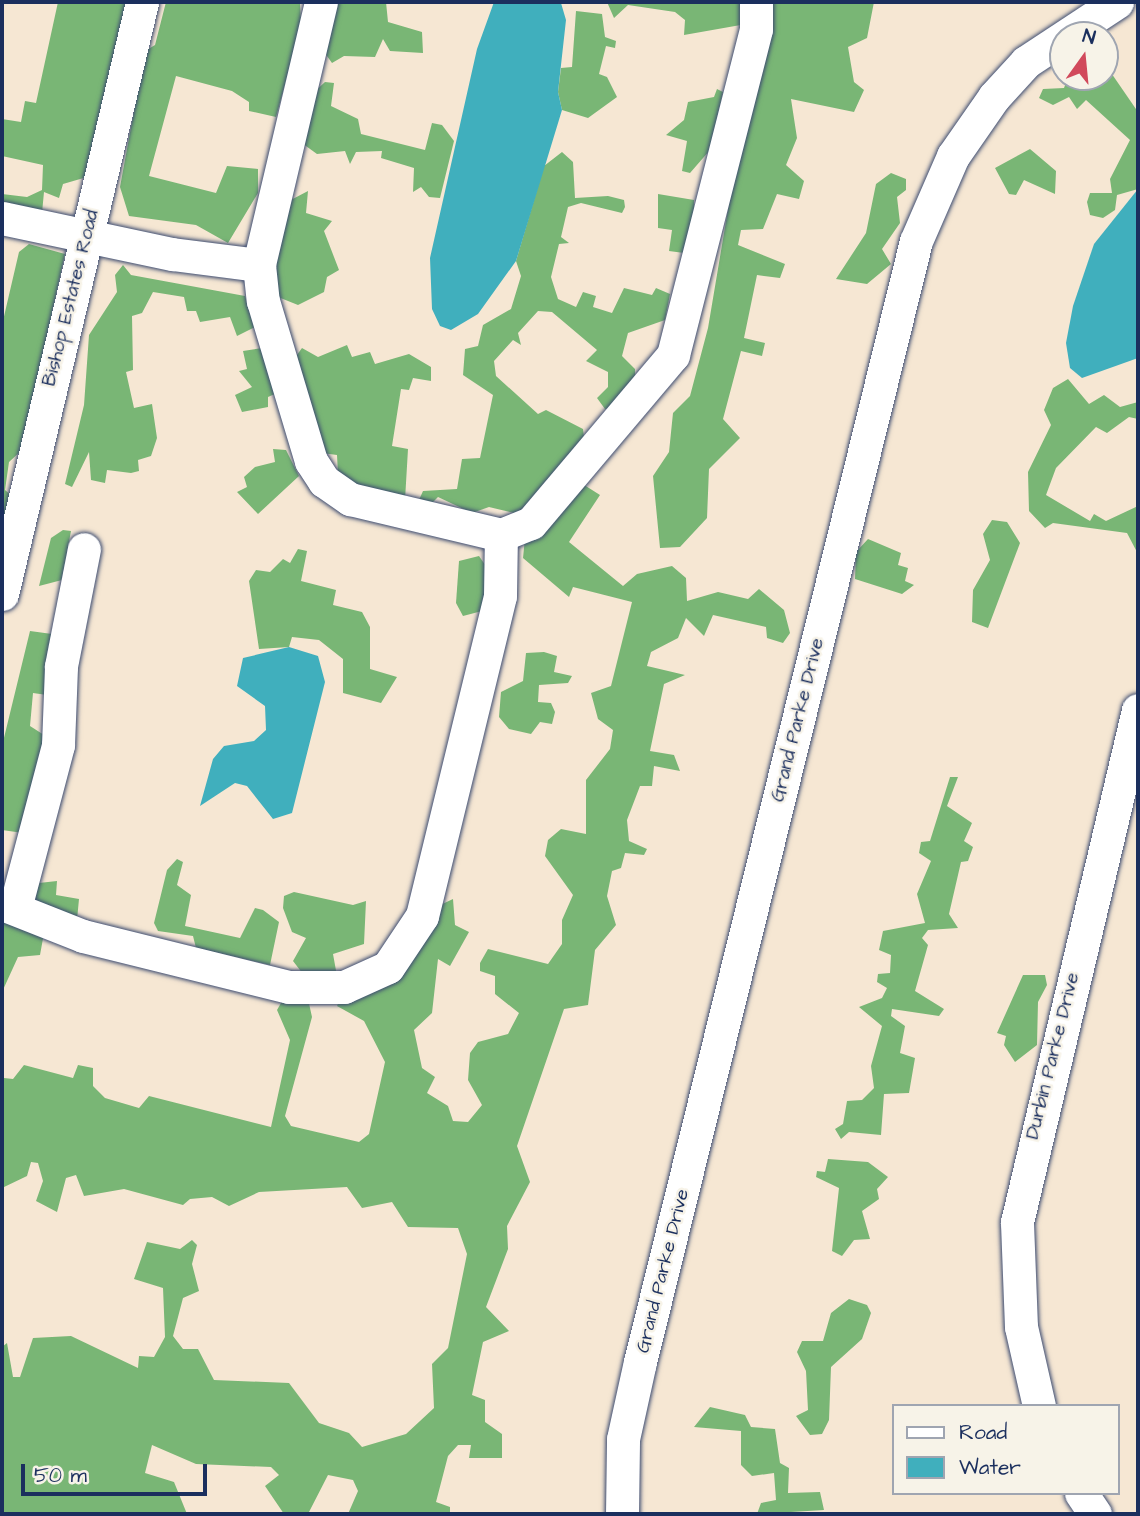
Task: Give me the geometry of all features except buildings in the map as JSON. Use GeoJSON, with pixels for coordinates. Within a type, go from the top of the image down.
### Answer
{"type":"FeatureCollection","features":[{"type":"Feature","properties":{"kind":"street","name":"Bishop Estates Road"},"geometry":{"type":"LineString","coordinates":[[2,594],[142,2]]}},
{"type":"Feature","properties":{"kind":"street"},"geometry":{"type":"LineString","coordinates":[[321,2],[259,265],[263,301],[311,461],[324,481],[350,499],[501,536],[531,523],[673,355],[756,29],[756,2]]}},
{"type":"Feature","properties":{"kind":"street","name":"Grand Parke Drive"},"geometry":{"type":"LineString","coordinates":[[622,1514],[623,1439],[640,1362],[916,241],[953,156],[993,97],[1046,47],[1117,2]]}},
{"type":"Feature","properties":{"kind":"street"},"geometry":{"type":"LineString","coordinates":[[2,218],[86,238],[259,265]]}},
{"type":"Feature","properties":{"kind":"street"},"geometry":{"type":"LineString","coordinates":[[84,549],[61,666],[58,745],[8,906],[83,936],[289,987],[344,987],[387,967],[422,916],[500,596],[501,536]]}},
{"type":"Feature","properties":{"kind":"street","name":"Durbin Parke Drive"},"geometry":{"type":"LineString","coordinates":[[1039,1404],[1021,1327],[1017,1222],[1138,710]]}},
{"type":"Feature","properties":{"kind":"street"},"geometry":{"type":"LineString","coordinates":[[1083,1495],[1095,1514]]}},
{"type":"Feature","properties":{"kind":"green space"},"geometry":{"type":"Polygon","coordinates":[[[58,2],[128,2],[87,177],[63,184],[59,198],[44,192],[42,213],[2,205],[2,194],[27,197],[42,190],[43,165],[2,156],[2,119],[21,122],[25,101],[36,103],[58,2]]]}},
{"type":"Feature","properties":{"kind":"green space"},"geometry":{"type":"Polygon","coordinates":[[[166,2],[300,2],[301,26],[276,117],[249,111],[249,102],[232,91],[176,76],[149,176],[216,193],[227,166],[258,169],[258,193],[228,243],[196,225],[129,216],[120,187],[145,51],[155,45],[166,2]]]}},
{"type":"Feature","properties":{"kind":"green space"},"geometry":{"type":"Polygon","coordinates":[[[333,2],[386,2],[388,22],[422,32],[423,53],[390,51],[383,39],[375,57],[344,56],[332,63],[322,49],[333,2]]]}},
{"type":"Feature","properties":{"kind":"green space"},"geometry":{"type":"Polygon","coordinates":[[[607,2],[746,2],[752,23],[684,35],[685,20],[675,12],[628,5],[614,18],[607,2]]]}},
{"type":"Feature","properties":{"kind":"green space"},"geometry":{"type":"Polygon","coordinates":[[[763,2],[874,2],[867,38],[848,47],[854,82],[864,90],[854,112],[791,99],[797,138],[786,165],[804,181],[799,199],[777,194],[763,229],[741,230],[738,245],[785,264],[780,278],[757,275],[744,338],[765,343],[762,356],[741,351],[723,419],[740,438],[709,469],[707,518],[680,547],[660,548],[653,476],[669,452],[673,413],[690,396],[708,328],[763,2]]]}},
{"type":"Feature","properties":{"kind":"green space"},"geometry":{"type":"Polygon","coordinates":[[[576,11],[602,14],[605,37],[616,41],[615,48],[606,46],[599,74],[607,77],[617,97],[588,118],[562,110],[558,92],[561,68],[572,67],[576,11]]]}},
{"type":"Feature","properties":{"kind":"green space"},"geometry":{"type":"Polygon","coordinates":[[[325,82],[334,83],[331,106],[358,119],[361,134],[425,150],[432,123],[442,125],[454,141],[440,198],[429,197],[421,187],[413,192],[414,168],[381,158],[382,151],[356,152],[350,164],[345,151],[317,154],[299,141],[311,95],[325,82]]]}},
{"type":"Feature","properties":{"kind":"green space"},"geometry":{"type":"Polygon","coordinates":[[[1119,84],[1138,112],[1138,189],[1117,195],[1115,210],[1103,218],[1090,215],[1087,202],[1090,193],[1112,193],[1110,179],[1130,140],[1086,100],[1077,109],[1069,97],[1053,105],[1039,98],[1043,89],[1119,91],[1119,84]]]}},
{"type":"Feature","properties":{"kind":"green space"},"geometry":{"type":"Polygon","coordinates":[[[717,89],[723,92],[710,150],[690,173],[682,171],[687,141],[666,135],[684,120],[688,102],[714,97],[717,89]]]}},
{"type":"Feature","properties":{"kind":"green space"},"geometry":{"type":"Polygon","coordinates":[[[1030,149],[1056,171],[1055,194],[1024,180],[1016,195],[1009,194],[995,168],[1030,149]]]}},
{"type":"Feature","properties":{"kind":"green space"},"geometry":{"type":"Polygon","coordinates":[[[562,152],[573,162],[575,198],[608,196],[624,200],[625,207],[622,213],[581,203],[568,207],[561,237],[569,243],[559,244],[551,277],[558,299],[576,307],[583,292],[596,296],[593,307],[612,313],[624,288],[652,295],[656,288],[670,294],[665,320],[628,333],[622,356],[635,369],[635,385],[622,406],[605,409],[597,398],[608,387],[608,372],[586,361],[597,350],[552,312],[538,311],[518,333],[521,345],[513,340],[494,361],[496,376],[538,414],[546,410],[583,429],[584,437],[518,514],[489,507],[472,513],[438,497],[430,505],[419,500],[423,491],[457,489],[462,459],[480,458],[493,395],[463,375],[465,349],[478,346],[483,325],[511,309],[521,276],[516,261],[544,166],[562,152]]]}},
{"type":"Feature","properties":{"kind":"green space"},"geometry":{"type":"Polygon","coordinates":[[[891,173],[906,179],[906,190],[897,197],[900,223],[882,249],[891,264],[867,284],[836,279],[866,233],[876,184],[891,173]]]}},
{"type":"Feature","properties":{"kind":"green space"},"geometry":{"type":"Polygon","coordinates":[[[308,191],[306,213],[332,221],[324,231],[339,270],[327,277],[324,292],[298,305],[278,297],[272,265],[287,202],[308,191]]]}},
{"type":"Feature","properties":{"kind":"green space"},"geometry":{"type":"Polygon","coordinates":[[[658,194],[694,200],[694,229],[684,253],[669,251],[672,230],[658,228],[658,194]]]}},
{"type":"Feature","properties":{"kind":"green space"},"geometry":{"type":"Polygon","coordinates":[[[29,244],[65,254],[22,450],[9,462],[5,490],[12,496],[2,533],[2,325],[19,252],[29,244]]]}},
{"type":"Feature","properties":{"kind":"green space"},"geometry":{"type":"Polygon","coordinates":[[[123,265],[131,275],[245,296],[255,327],[237,336],[230,317],[200,322],[196,311],[187,311],[184,297],[153,292],[142,313],[132,316],[133,370],[126,372],[134,408],[152,404],[157,438],[151,456],[138,460],[139,471],[131,473],[107,470],[105,483],[91,480],[89,452],[72,487],[65,484],[84,405],[89,335],[117,292],[115,275],[123,265]]]}},
{"type":"Feature","properties":{"kind":"green space"},"geometry":{"type":"Polygon","coordinates":[[[347,345],[352,357],[370,352],[375,364],[409,354],[431,367],[431,381],[413,378],[409,390],[401,389],[392,446],[408,449],[405,500],[352,487],[338,474],[337,455],[322,453],[294,359],[302,348],[318,357],[347,345]]]}},
{"type":"Feature","properties":{"kind":"green space"},"geometry":{"type":"Polygon","coordinates":[[[262,348],[277,393],[268,397],[268,407],[242,412],[235,395],[252,387],[239,371],[247,369],[243,351],[262,348]]]}},
{"type":"Feature","properties":{"kind":"green space"},"geometry":{"type":"Polygon","coordinates":[[[1068,379],[1089,404],[1104,395],[1120,407],[1138,402],[1138,419],[1129,417],[1107,433],[1096,427],[1056,468],[1046,495],[1090,521],[1094,514],[1106,521],[1138,506],[1138,554],[1127,533],[1053,523],[1045,528],[1029,511],[1028,472],[1051,425],[1044,410],[1053,388],[1068,379]]]}},
{"type":"Feature","properties":{"kind":"green space"},"geometry":{"type":"Polygon","coordinates":[[[273,449],[286,450],[299,476],[258,514],[237,492],[247,487],[244,477],[255,467],[275,462],[273,449]]]}},
{"type":"Feature","properties":{"kind":"green space"},"geometry":{"type":"Polygon","coordinates":[[[581,483],[600,495],[569,542],[623,586],[637,574],[672,566],[686,578],[687,601],[718,592],[748,599],[759,589],[784,610],[790,633],[783,643],[767,638],[766,627],[713,615],[704,636],[686,618],[678,638],[651,652],[647,666],[685,675],[664,684],[650,751],[674,755],[680,771],[654,766],[652,786],[640,786],[627,820],[629,841],[647,849],[644,855],[625,853],[621,868],[612,871],[607,896],[616,925],[595,950],[588,1005],[564,1009],[517,1146],[530,1182],[507,1226],[508,1249],[486,1307],[509,1331],[483,1342],[472,1395],[485,1400],[485,1422],[502,1434],[502,1458],[469,1458],[471,1445],[458,1445],[448,1456],[436,1502],[450,1507],[450,1514],[348,1514],[358,1491],[353,1480],[328,1475],[309,1512],[284,1514],[265,1486],[279,1475],[271,1467],[196,1464],[152,1445],[145,1473],[174,1482],[187,1514],[2,1514],[2,1347],[7,1343],[13,1377],[20,1377],[33,1338],[71,1336],[138,1368],[139,1356],[154,1357],[165,1337],[163,1288],[134,1279],[147,1242],[180,1249],[192,1240],[197,1245],[192,1264],[199,1291],[183,1298],[173,1336],[183,1349],[198,1349],[214,1380],[289,1383],[319,1423],[349,1433],[362,1447],[406,1434],[434,1408],[432,1364],[448,1348],[467,1254],[458,1228],[408,1227],[392,1202],[362,1208],[347,1187],[259,1192],[229,1206],[212,1197],[190,1199],[183,1205],[124,1189],[84,1196],[76,1175],[66,1178],[57,1212],[36,1201],[43,1181],[38,1163],[31,1162],[27,1176],[2,1188],[2,1067],[4,1078],[13,1079],[24,1065],[73,1078],[78,1065],[93,1068],[93,1086],[105,1098],[139,1108],[149,1096],[271,1127],[290,1040],[277,1010],[285,996],[308,999],[312,1017],[285,1116],[291,1126],[359,1142],[369,1134],[385,1062],[364,1021],[337,1006],[340,999],[436,907],[453,899],[455,925],[469,932],[450,966],[438,959],[432,1013],[414,1030],[422,1068],[435,1077],[427,1093],[448,1106],[453,1121],[468,1122],[482,1105],[468,1080],[470,1053],[478,1042],[508,1034],[519,1013],[495,994],[495,976],[480,971],[480,963],[488,949],[548,964],[562,944],[562,920],[573,895],[545,856],[548,840],[561,829],[586,834],[586,780],[610,749],[613,730],[598,719],[591,693],[611,686],[632,602],[573,587],[569,597],[523,558],[525,538],[581,483]]]}},
{"type":"Feature","properties":{"kind":"green space"},"geometry":{"type":"Polygon","coordinates":[[[992,520],[1007,522],[1020,543],[988,628],[972,622],[973,590],[990,560],[983,534],[992,520]]]}},
{"type":"Feature","properties":{"kind":"green space"},"geometry":{"type":"Polygon","coordinates":[[[63,530],[71,531],[62,580],[39,586],[51,538],[63,530]]]}},
{"type":"Feature","properties":{"kind":"green space"},"geometry":{"type":"Polygon","coordinates":[[[868,539],[901,553],[898,565],[908,568],[905,581],[914,585],[902,594],[855,579],[856,552],[868,539]]]}},
{"type":"Feature","properties":{"kind":"green space"},"geometry":{"type":"Polygon","coordinates":[[[298,549],[307,551],[301,581],[336,590],[333,605],[362,612],[370,627],[370,669],[397,677],[381,703],[343,693],[343,659],[319,640],[292,637],[289,647],[259,649],[249,581],[256,570],[270,572],[283,559],[290,563],[298,549]]]}},
{"type":"Feature","properties":{"kind":"green space"},"geometry":{"type":"Polygon","coordinates":[[[479,556],[490,572],[482,611],[463,616],[456,603],[459,561],[479,556]]]}},
{"type":"Feature","properties":{"kind":"green space"},"geometry":{"type":"Polygon","coordinates":[[[30,631],[52,634],[47,695],[33,693],[30,726],[44,735],[23,833],[2,830],[2,746],[30,631]]]}},
{"type":"Feature","properties":{"kind":"green space"},"geometry":{"type":"Polygon","coordinates":[[[544,652],[557,656],[554,672],[572,676],[568,683],[539,685],[538,702],[551,703],[555,712],[552,724],[540,722],[531,734],[509,729],[499,717],[501,692],[523,681],[526,653],[544,652]]]}},
{"type":"Feature","properties":{"kind":"green space"},"geometry":{"type":"Polygon","coordinates":[[[950,777],[958,777],[947,806],[972,823],[964,841],[973,847],[968,861],[961,862],[949,914],[958,928],[928,930],[922,938],[928,945],[915,991],[944,1009],[939,1016],[892,1009],[891,1016],[905,1026],[900,1053],[915,1058],[909,1093],[884,1094],[881,1135],[849,1132],[841,1139],[835,1129],[843,1124],[847,1101],[862,1100],[874,1088],[871,1066],[882,1026],[859,1007],[882,998],[887,988],[877,982],[878,974],[890,973],[891,955],[879,950],[883,931],[925,923],[917,894],[931,861],[919,853],[921,842],[930,841],[950,777]]]}},
{"type":"Feature","properties":{"kind":"green space"},"geometry":{"type":"Polygon","coordinates":[[[177,859],[183,862],[177,885],[191,895],[185,926],[240,938],[255,908],[263,910],[279,922],[270,965],[196,948],[193,936],[158,931],[154,923],[167,870],[177,859]]]}},
{"type":"Feature","properties":{"kind":"green space"},"geometry":{"type":"Polygon","coordinates":[[[57,881],[56,895],[79,899],[77,920],[34,903],[39,883],[57,881]]]}},
{"type":"Feature","properties":{"kind":"green space"},"geometry":{"type":"Polygon","coordinates":[[[294,892],[353,905],[366,901],[364,944],[333,954],[337,976],[303,974],[293,961],[306,938],[292,932],[283,908],[284,896],[294,892]]]}},
{"type":"Feature","properties":{"kind":"green space"},"geometry":{"type":"Polygon","coordinates":[[[2,919],[44,933],[40,955],[18,957],[2,992],[2,919]]]}},
{"type":"Feature","properties":{"kind":"green space"},"geometry":{"type":"Polygon","coordinates":[[[1023,975],[1045,975],[1047,985],[1038,1002],[1037,1045],[1015,1062],[1004,1045],[1006,1036],[997,1033],[1023,975]]]}},
{"type":"Feature","properties":{"kind":"green space"},"geometry":{"type":"Polygon","coordinates":[[[828,1159],[868,1162],[888,1177],[877,1189],[879,1199],[862,1211],[870,1239],[854,1240],[842,1256],[832,1251],[839,1188],[816,1177],[817,1171],[825,1172],[828,1159]]]}},
{"type":"Feature","properties":{"kind":"green space"},"geometry":{"type":"Polygon","coordinates":[[[849,1299],[867,1305],[871,1313],[862,1339],[831,1367],[829,1420],[822,1434],[810,1435],[796,1416],[808,1410],[806,1371],[797,1352],[802,1341],[823,1341],[831,1313],[849,1299]]]}},
{"type":"Feature","properties":{"kind":"green space"},"geometry":{"type":"Polygon","coordinates":[[[710,1407],[745,1415],[751,1427],[775,1429],[780,1463],[789,1468],[788,1493],[820,1492],[824,1510],[757,1514],[761,1503],[776,1500],[774,1473],[752,1476],[741,1465],[741,1431],[694,1427],[710,1407]]]}},
{"type":"Feature","properties":{"kind":"water"},"geometry":{"type":"Polygon","coordinates":[[[494,2],[561,3],[566,20],[558,92],[562,110],[516,261],[478,314],[451,330],[440,326],[432,309],[430,258],[477,49],[494,2]]]}},
{"type":"Feature","properties":{"kind":"water"},"geometry":{"type":"Polygon","coordinates":[[[1138,189],[1138,358],[1082,378],[1070,368],[1066,343],[1073,306],[1094,244],[1138,189]]]}},
{"type":"Feature","properties":{"kind":"water"},"geometry":{"type":"Polygon","coordinates":[[[289,647],[318,656],[325,682],[292,813],[273,819],[247,786],[235,783],[200,806],[213,759],[224,746],[254,741],[266,730],[265,706],[237,686],[243,658],[289,647]]]}}]}
